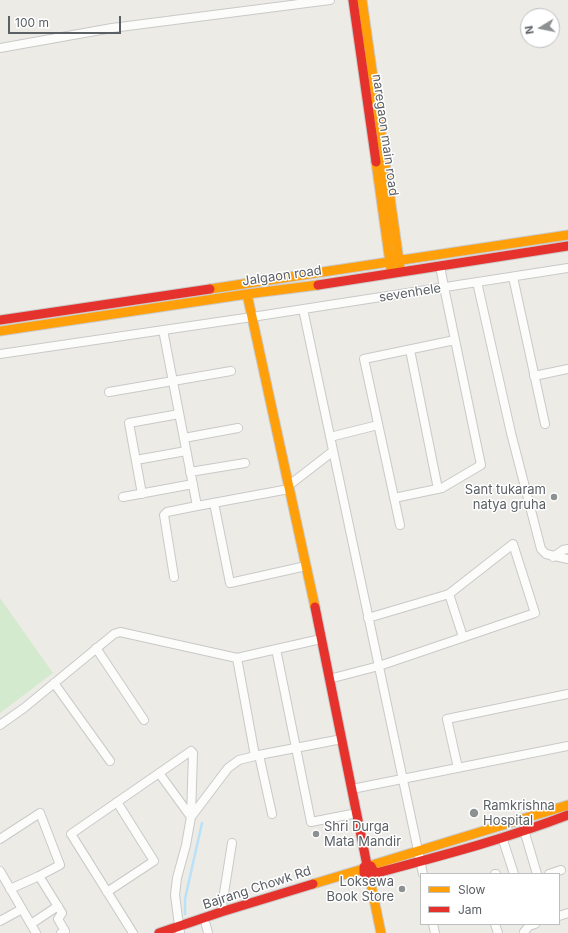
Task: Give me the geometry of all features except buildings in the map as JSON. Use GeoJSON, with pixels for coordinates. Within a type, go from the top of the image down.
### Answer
{"type":"FeatureCollection","features":[{"type":"Feature","properties":{"kind":"main road","name":"naregaon main road"},"geometry":{"type":"LineString","coordinates":[[353,0],[396,272]]}},
{"type":"Feature","properties":{"kind":"main road","name":"naregaon main road"},"geometry":{"type":"LineString","coordinates":[[362,0],[394,262]]}},
{"type":"Feature","properties":{"kind":"main road","name":"Jalgaon road"},"geometry":{"type":"LineString","coordinates":[[0,320],[568,235]]}},
{"type":"Feature","properties":{"kind":"main road","name":"Jalgaon road"},"geometry":{"type":"LineString","coordinates":[[0,331],[247,294],[298,288],[568,246]]}},
{"type":"Feature","properties":{"kind":"main road"},"geometry":{"type":"LineString","coordinates":[[247,294],[330,679],[381,933]]}},
{"type":"Feature","properties":{"kind":"main road"},"geometry":{"type":"LineString","coordinates":[[368,870],[418,851],[568,805]]}},
{"type":"Feature","properties":{"kind":"main road"},"geometry":{"type":"LineString","coordinates":[[368,870],[420,861],[456,852],[568,815]]}},
{"type":"Feature","properties":{"kind":"main road","name":"Bajrang Chowk Rd"},"geometry":{"type":"LineString","coordinates":[[180,931],[221,912],[368,870]]}},
{"type":"Feature","properties":{"kind":"main road","name":"Bajrang Chowk Rd"},"geometry":{"type":"LineString","coordinates":[[159,933],[207,929],[368,870]]}},
{"type":"Feature","properties":{"kind":"street"},"geometry":{"type":"LineString","coordinates":[[0,48],[112,28],[330,0]]}},
{"type":"Feature","properties":{"kind":"street"},"geometry":{"type":"LineString","coordinates":[[394,498],[442,488],[481,465],[440,266]]}},
{"type":"Feature","properties":{"kind":"street","name":"sevenhele"},"geometry":{"type":"LineString","coordinates":[[0,354],[568,268]]}},
{"type":"Feature","properties":{"kind":"street"},"geometry":{"type":"LineString","coordinates":[[513,277],[545,424]]}},
{"type":"Feature","properties":{"kind":"street"},"geometry":{"type":"LineString","coordinates":[[477,282],[511,433],[541,549],[546,554],[553,557],[568,559]]}},
{"type":"Feature","properties":{"kind":"street"},"geometry":{"type":"LineString","coordinates":[[303,309],[332,452],[423,873]]}},
{"type":"Feature","properties":{"kind":"street"},"geometry":{"type":"LineString","coordinates":[[163,330],[197,506]]}},
{"type":"Feature","properties":{"kind":"street"},"geometry":{"type":"LineString","coordinates":[[400,525],[364,359],[455,340]]}},
{"type":"Feature","properties":{"kind":"street"},"geometry":{"type":"LineString","coordinates":[[410,350],[438,489]]}},
{"type":"Feature","properties":{"kind":"street"},"geometry":{"type":"LineString","coordinates":[[534,376],[568,369]]}},
{"type":"Feature","properties":{"kind":"street"},"geometry":{"type":"LineString","coordinates":[[109,392],[231,371]]}},
{"type":"Feature","properties":{"kind":"street"},"geometry":{"type":"LineString","coordinates":[[142,494],[129,423],[179,414]]}},
{"type":"Feature","properties":{"kind":"street"},"geometry":{"type":"LineString","coordinates":[[330,437],[378,425]]}},
{"type":"Feature","properties":{"kind":"street"},"geometry":{"type":"LineString","coordinates":[[184,438],[238,428]]}},
{"type":"Feature","properties":{"kind":"street"},"geometry":{"type":"LineString","coordinates":[[136,460],[186,451]]}},
{"type":"Feature","properties":{"kind":"street"},"geometry":{"type":"LineString","coordinates":[[174,577],[164,516],[167,512],[289,487],[332,452]]}},
{"type":"Feature","properties":{"kind":"street"},"geometry":{"type":"LineString","coordinates":[[190,472],[245,463]]}},
{"type":"Feature","properties":{"kind":"street"},"geometry":{"type":"LineString","coordinates":[[123,497],[193,484]]}},
{"type":"Feature","properties":{"kind":"street"},"geometry":{"type":"LineString","coordinates":[[214,503],[230,583],[306,566]]}},
{"type":"Feature","properties":{"kind":"street"},"geometry":{"type":"LineString","coordinates":[[330,679],[379,666],[535,613],[513,544],[449,594],[368,618]]}},
{"type":"Feature","properties":{"kind":"street"},"geometry":{"type":"LineString","coordinates":[[553,557],[563,550],[568,549]]}},
{"type":"Feature","properties":{"kind":"street"},"geometry":{"type":"LineString","coordinates":[[449,594],[463,637]]}},
{"type":"Feature","properties":{"kind":"street"},"geometry":{"type":"LineString","coordinates":[[0,725],[24,708],[114,634],[120,632],[237,658],[321,639]]}},
{"type":"Feature","properties":{"kind":"street"},"geometry":{"type":"LineString","coordinates":[[96,648],[144,720]]}},
{"type":"Feature","properties":{"kind":"street"},"geometry":{"type":"LineString","coordinates":[[276,649],[311,822],[357,813]]}},
{"type":"Feature","properties":{"kind":"street"},"geometry":{"type":"LineString","coordinates":[[237,658],[257,755],[272,814]]}},
{"type":"Feature","properties":{"kind":"street"},"geometry":{"type":"LineString","coordinates":[[54,683],[110,761]]}},
{"type":"Feature","properties":{"kind":"street"},"geometry":{"type":"LineString","coordinates":[[458,768],[447,719],[568,694]]}},
{"type":"Feature","properties":{"kind":"street"},"geometry":{"type":"LineString","coordinates":[[191,817],[228,768],[239,760],[296,747],[342,739]]}},
{"type":"Feature","properties":{"kind":"street"},"geometry":{"type":"LineString","coordinates":[[352,789],[568,746]]}},
{"type":"Feature","properties":{"kind":"street"},"geometry":{"type":"LineString","coordinates":[[133,933],[71,834],[190,751],[193,752],[191,817],[186,845],[177,878],[175,896],[180,931]]}},
{"type":"Feature","properties":{"kind":"street"},"geometry":{"type":"LineString","coordinates":[[159,773],[191,817]]}},
{"type":"Feature","properties":{"kind":"street"},"geometry":{"type":"LineString","coordinates":[[107,892],[154,861],[117,802]]}},
{"type":"Feature","properties":{"kind":"street"},"geometry":{"type":"LineString","coordinates":[[0,839],[40,812],[60,865],[10,889]]}},
{"type":"Feature","properties":{"kind":"street"},"geometry":{"type":"LineString","coordinates":[[524,830],[537,873]]}},
{"type":"Feature","properties":{"kind":"street"},"geometry":{"type":"LineString","coordinates":[[502,837],[514,873]]}},
{"type":"Feature","properties":{"kind":"street"},"geometry":{"type":"LineString","coordinates":[[221,912],[232,843]]}},
{"type":"Feature","properties":{"kind":"street"},"geometry":{"type":"LineString","coordinates":[[552,873],[561,870]]}},
{"type":"Feature","properties":{"kind":"street"},"geometry":{"type":"LineString","coordinates":[[0,871],[36,933]]}},
{"type":"Feature","properties":{"kind":"street"},"geometry":{"type":"LineString","coordinates":[[39,876],[62,913],[58,919],[64,931],[61,933]]}},
{"type":"Feature","properties":{"kind":"street"},"geometry":{"type":"LineString","coordinates":[[31,924],[58,906]]}},
{"type":"Feature","properties":{"kind":"street"},"geometry":{"type":"LineString","coordinates":[[0,921],[22,909]]}},
{"type":"Feature","properties":{"kind":"green space"},"geometry":{"type":"Polygon","coordinates":[[[0,598],[53,673],[0,713],[0,598]]]}},
{"type":"Feature","properties":{"kind":"waterway"},"geometry":{"type":"LineString","coordinates":[[185,914],[185,899],[202,823]]}},
{"type":"Feature","properties":{"kind":"traffic: slow"},"geometry":{"type":"LineString","coordinates":[[362,0],[400,268]]}},
{"type":"Feature","properties":{"kind":"traffic: slow"},"geometry":{"type":"LineString","coordinates":[[376,162],[391,270]]}},
{"type":"Feature","properties":{"kind":"traffic: slow"},"geometry":{"type":"LineString","coordinates":[[210,289],[568,235]]}},
{"type":"Feature","properties":{"kind":"traffic: slow"},"geometry":{"type":"LineString","coordinates":[[0,331],[247,294],[318,285]]}},
{"type":"Feature","properties":{"kind":"traffic: slow"},"geometry":{"type":"LineString","coordinates":[[247,294],[315,607]]}},
{"type":"Feature","properties":{"kind":"traffic: slow"},"geometry":{"type":"LineString","coordinates":[[369,866],[568,805]]}},
{"type":"Feature","properties":{"kind":"traffic: slow"},"geometry":{"type":"LineString","coordinates":[[313,884],[363,869]]}},
{"type":"Feature","properties":{"kind":"traffic: slow"},"geometry":{"type":"LineString","coordinates":[[369,875],[381,933]]}},
{"type":"Feature","properties":{"kind":"traffic: jam"},"geometry":{"type":"LineString","coordinates":[[353,0],[376,162]]}},
{"type":"Feature","properties":{"kind":"traffic: jam"},"geometry":{"type":"LineString","coordinates":[[318,285],[568,246]]}},
{"type":"Feature","properties":{"kind":"traffic: jam"},"geometry":{"type":"LineString","coordinates":[[0,320],[210,289]]}},
{"type":"Feature","properties":{"kind":"traffic: jam"},"geometry":{"type":"LineString","coordinates":[[315,607],[367,865]]}},
{"type":"Feature","properties":{"kind":"traffic: jam"},"geometry":{"type":"LineString","coordinates":[[372,873],[373,870],[371,866],[367,865],[364,867],[364,873],[369,875],[494,840],[568,815]]}},
{"type":"Feature","properties":{"kind":"traffic: jam"},"geometry":{"type":"LineString","coordinates":[[159,933],[221,912],[313,884]]}},
{"type":"Feature","properties":{"kind":"place","name":"Sant tukaram natya gruha"},"geometry":{"type":"Point","coordinates":[554,497]}},
{"type":"Feature","properties":{"kind":"place","name":"Ramkrishna Hospital"},"geometry":{"type":"Point","coordinates":[474,813]}},
{"type":"Feature","properties":{"kind":"place","name":"Shri Durga Mata Mandir"},"geometry":{"type":"Point","coordinates":[316,834]}},
{"type":"Feature","properties":{"kind":"place","name":"Loksewa Book Store"},"geometry":{"type":"Point","coordinates":[402,889]}}]}
